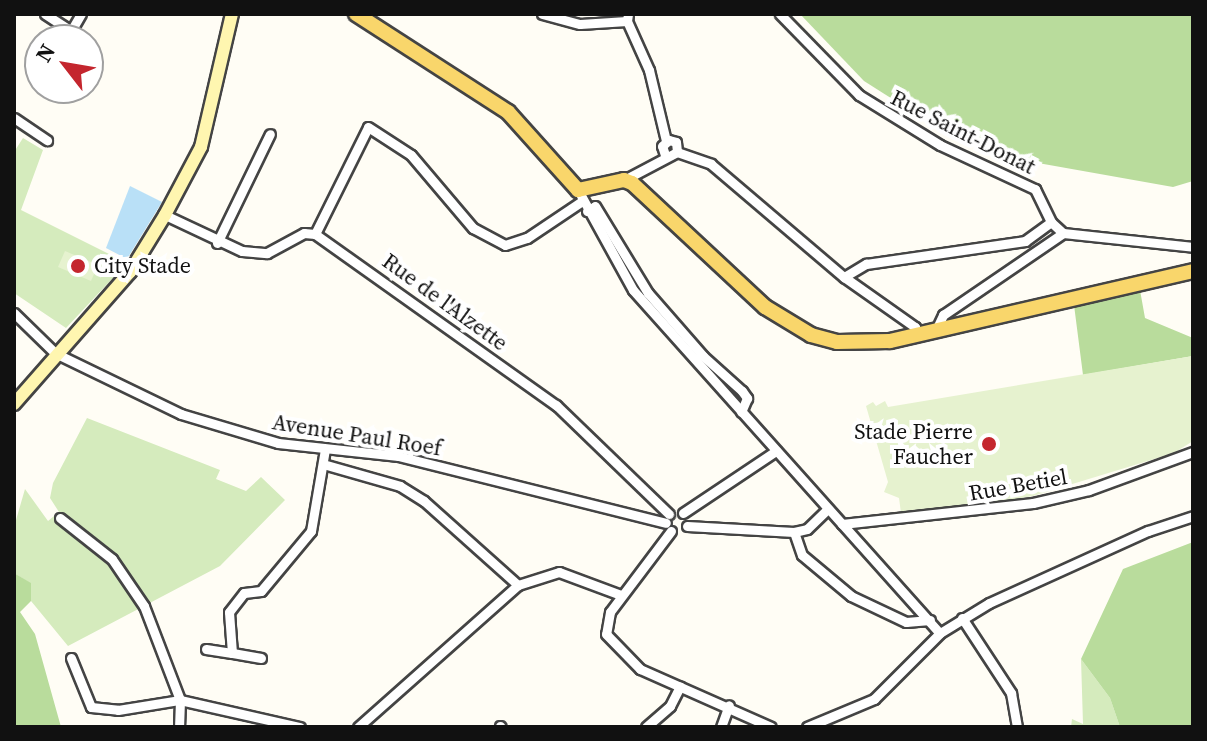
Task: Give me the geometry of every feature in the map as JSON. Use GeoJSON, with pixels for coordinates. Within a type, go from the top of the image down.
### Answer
{"type":"FeatureCollection","features":[{"type":"Feature","properties":{"kind":"main road"},"geometry":{"type":"LineString","coordinates":[[14,404],[55,353],[130,272],[165,215],[201,147],[232,14]]}},
{"type":"Feature","properties":{"kind":"main road"},"geometry":{"type":"LineString","coordinates":[[356,14],[508,112],[585,202],[624,180],[645,192],[787,323],[837,342],[864,343],[917,334],[1193,271]]}},
{"type":"Feature","properties":{"kind":"street"},"geometry":{"type":"LineString","coordinates":[[45,14],[71,31],[81,14]]}},
{"type":"Feature","properties":{"kind":"street"},"geometry":{"type":"LineString","coordinates":[[542,14],[580,24],[628,18],[649,70],[666,141],[665,155]]}},
{"type":"Feature","properties":{"kind":"street","name":"Rue Saint-Donat"},"geometry":{"type":"LineString","coordinates":[[780,14],[827,66],[872,104],[940,145],[1035,189],[1051,222],[1063,233]]}},
{"type":"Feature","properties":{"kind":"street"},"geometry":{"type":"LineString","coordinates":[[14,118],[47,140]]}},
{"type":"Feature","properties":{"kind":"street"},"geometry":{"type":"LineString","coordinates":[[165,215],[217,243],[267,253],[304,233],[315,234],[368,127],[411,155],[473,228],[505,245],[527,238],[585,202]]}},
{"type":"Feature","properties":{"kind":"street"},"geometry":{"type":"LineString","coordinates":[[217,243],[270,134]]}},
{"type":"Feature","properties":{"kind":"street"},"geometry":{"type":"LineString","coordinates":[[666,141],[676,142],[677,152]]}},
{"type":"Feature","properties":{"kind":"street"},"geometry":{"type":"LineString","coordinates":[[624,180],[665,155],[677,152],[711,164],[749,192],[844,277],[915,327],[917,334]]}},
{"type":"Feature","properties":{"kind":"street"},"geometry":{"type":"LineString","coordinates":[[585,202],[633,290],[940,633]]}},
{"type":"Feature","properties":{"kind":"street"},"geometry":{"type":"LineString","coordinates":[[585,202],[648,293],[703,356],[742,391],[747,398],[741,412]]}},
{"type":"Feature","properties":{"kind":"street"},"geometry":{"type":"LineString","coordinates":[[844,277],[866,264],[1025,241],[1051,222]]}},
{"type":"Feature","properties":{"kind":"street"},"geometry":{"type":"LineString","coordinates":[[936,330],[943,315],[1063,233],[1193,247]]}},
{"type":"Feature","properties":{"kind":"street","name":"Rue de l'Alzette"},"geometry":{"type":"LineString","coordinates":[[315,234],[556,405],[669,523]]}},
{"type":"Feature","properties":{"kind":"street"},"geometry":{"type":"LineString","coordinates":[[1025,241],[1032,252]]}},
{"type":"Feature","properties":{"kind":"street","name":"Avenue Paul Roef"},"geometry":{"type":"LineString","coordinates":[[14,313],[55,353],[181,414],[264,440],[398,456],[669,523]]}},
{"type":"Feature","properties":{"kind":"street"},"geometry":{"type":"LineString","coordinates":[[232,653],[229,612],[236,599],[261,591],[311,531],[325,449]]}},
{"type":"Feature","properties":{"kind":"street"},"geometry":{"type":"LineString","coordinates":[[350,470],[352,450]]}},
{"type":"Feature","properties":{"kind":"street"},"geometry":{"type":"LineString","coordinates":[[771,727],[729,705],[640,669],[606,634],[610,612],[669,523],[776,451]]}},
{"type":"Feature","properties":{"kind":"street","name":"Rue Betiel"},"geometry":{"type":"LineString","coordinates":[[842,524],[1033,503],[1089,490],[1193,452]]}},
{"type":"Feature","properties":{"kind":"street"},"geometry":{"type":"LineString","coordinates":[[323,464],[400,486],[424,501],[518,585]]}},
{"type":"Feature","properties":{"kind":"street"},"geometry":{"type":"LineString","coordinates":[[687,526],[794,532],[807,529],[828,509]]}},
{"type":"Feature","properties":{"kind":"street"},"geometry":{"type":"LineString","coordinates":[[683,513],[687,526]]}},
{"type":"Feature","properties":{"kind":"street"},"geometry":{"type":"LineString","coordinates":[[807,727],[874,699],[940,633],[962,618],[1040,578],[1193,516]]}},
{"type":"Feature","properties":{"kind":"street"},"geometry":{"type":"LineString","coordinates":[[60,518],[127,578],[163,645],[180,700],[179,727]]}},
{"type":"Feature","properties":{"kind":"street"},"geometry":{"type":"LineString","coordinates":[[669,523],[682,532],[687,526]]}},
{"type":"Feature","properties":{"kind":"street"},"geometry":{"type":"LineString","coordinates":[[794,532],[802,555],[851,596],[906,622],[930,620]]}},
{"type":"Feature","properties":{"kind":"street"},"geometry":{"type":"LineString","coordinates":[[358,727],[518,585],[559,572],[621,595]]}},
{"type":"Feature","properties":{"kind":"street"},"geometry":{"type":"LineString","coordinates":[[962,618],[985,646],[1011,693],[1018,727]]}},
{"type":"Feature","properties":{"kind":"street"},"geometry":{"type":"LineString","coordinates":[[206,649],[261,658]]}},
{"type":"Feature","properties":{"kind":"street"},"geometry":{"type":"LineString","coordinates":[[71,658],[91,707],[118,710],[180,700],[300,727]]}},
{"type":"Feature","properties":{"kind":"street"},"geometry":{"type":"LineString","coordinates":[[646,727],[670,706],[680,686]]}},
{"type":"Feature","properties":{"kind":"street"},"geometry":{"type":"LineString","coordinates":[[721,727],[729,705]]}},
{"type":"Feature","properties":{"kind":"green space"},"geometry":{"type":"Polygon","coordinates":[[[800,14],[1193,14],[1193,181],[1173,187],[1038,163],[949,135],[864,81],[800,14]]]}},
{"type":"Feature","properties":{"kind":"green space"},"geometry":{"type":"Polygon","coordinates":[[[23,138],[43,150],[21,210],[127,263],[66,328],[14,293],[14,152],[23,138]]]}},
{"type":"Feature","properties":{"kind":"green space","name":"City Stade"},"geometry":{"type":"Polygon","coordinates":[[[65,251],[98,265],[91,281],[58,267],[65,251]]]}},
{"type":"Feature","properties":{"kind":"green space"},"geometry":{"type":"Polygon","coordinates":[[[1140,290],[1145,318],[1193,338],[1193,356],[1083,375],[1074,305],[1140,290]]]}},
{"type":"Feature","properties":{"kind":"green space"},"geometry":{"type":"Polygon","coordinates":[[[1193,356],[1193,441],[1174,453],[1033,496],[953,510],[901,513],[899,498],[884,492],[888,482],[866,406],[873,402],[876,406],[885,401],[888,407],[1193,356]]]}},
{"type":"Feature","properties":{"kind":"green space"},"geometry":{"type":"Polygon","coordinates":[[[87,418],[220,470],[216,479],[246,491],[261,477],[285,500],[220,566],[68,646],[31,601],[30,583],[14,573],[14,527],[25,489],[48,521],[59,512],[50,498],[53,483],[87,418]]]}},
{"type":"Feature","properties":{"kind":"green space"},"geometry":{"type":"Polygon","coordinates":[[[1193,542],[1193,727],[1120,727],[1110,698],[1081,659],[1123,569],[1193,542]]]}},
{"type":"Feature","properties":{"kind":"green space"},"geometry":{"type":"Polygon","coordinates":[[[14,573],[31,583],[31,601],[20,612],[35,634],[61,727],[14,727],[14,573]]]}},
{"type":"Feature","properties":{"kind":"green space"},"geometry":{"type":"Polygon","coordinates":[[[1081,659],[1110,698],[1120,727],[1071,727],[1072,719],[1083,724],[1081,659]]]}},
{"type":"Feature","properties":{"kind":"water"},"geometry":{"type":"Polygon","coordinates":[[[130,186],[162,202],[127,259],[106,248],[130,186]]]}},
{"type":"Feature","properties":{"kind":"place","name":"City Stade"},"geometry":{"type":"Point","coordinates":[78,266]}},
{"type":"Feature","properties":{"kind":"place","name":"Stade Pierre Faucher"},"geometry":{"type":"Point","coordinates":[989,444]}}]}
